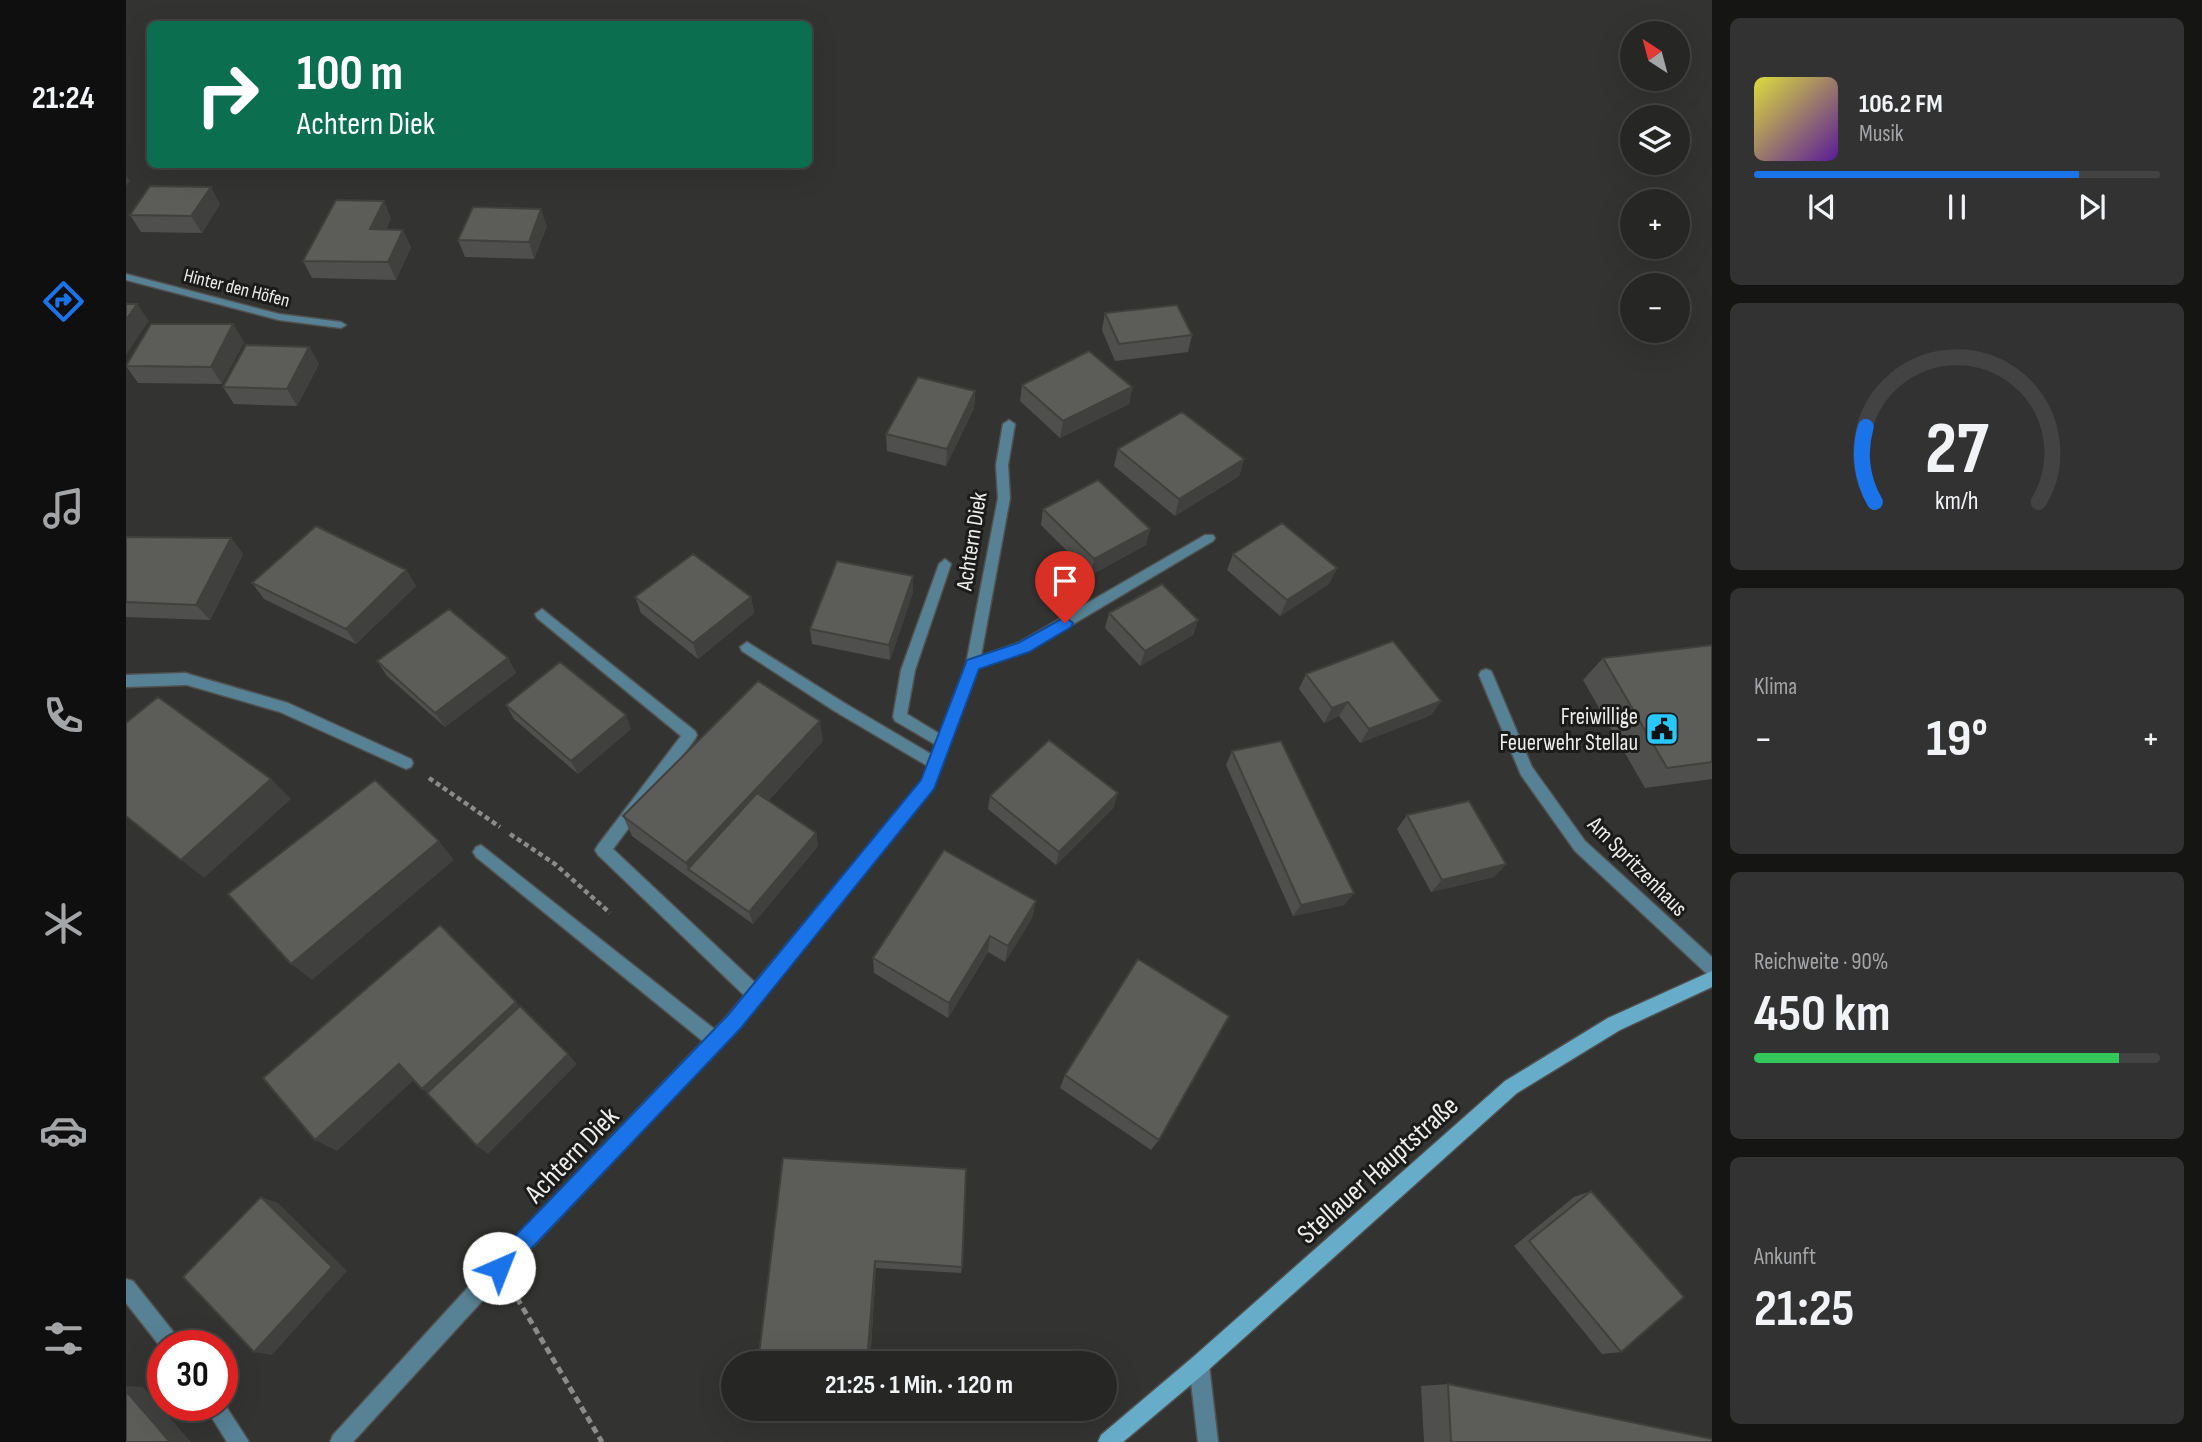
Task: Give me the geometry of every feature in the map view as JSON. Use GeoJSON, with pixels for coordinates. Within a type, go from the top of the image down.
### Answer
{"type":"FeatureCollection","features":[{"type":"Feature","properties":{"kind":"street","name":"Hinter den Höfen"},"geometry":{"type":"LineString","coordinates":[[126,277],[279,317],[341,325]]}},
{"type":"Feature","properties":{"kind":"street","name":"Achtern Diek"},"geometry":{"type":"LineString","coordinates":[[340,1442],[499,1268],[716,1041],[928,784],[973,664],[1004,498],[1002,466],[1009,424]]}},
{"type":"Feature","properties":{"kind":"street"},"geometry":{"type":"LineString","coordinates":[[973,664],[1023,647],[1209,538]]}},
{"type":"Feature","properties":{"kind":"street"},"geometry":{"type":"LineString","coordinates":[[943,743],[900,718],[908,670],[944,564]]}},
{"type":"Feature","properties":{"kind":"street"},"geometry":{"type":"LineString","coordinates":[[542,614],[690,735],[603,850],[756,995]]}},
{"type":"Feature","properties":{"kind":"street"},"geometry":{"type":"LineString","coordinates":[[747,647],[841,708],[936,764]]}},
{"type":"Feature","properties":{"kind":"street","name":"Am Spritzenhaus"},"geometry":{"type":"LineString","coordinates":[[1486,675],[1526,771],[1580,846],[1712,968]]}},
{"type":"Feature","properties":{"kind":"street"},"geometry":{"type":"LineString","coordinates":[[126,681],[185,679],[283,707],[405,763]]}},
{"type":"Feature","properties":{"kind":"street"},"geometry":{"type":"LineString","coordinates":[[481,852],[716,1041]]}},
{"type":"Feature","properties":{"kind":"street","name":"Stellauer Hauptstraße"},"geometry":{"type":"LineString","coordinates":[[1108,1442],[1199,1365],[1511,1087],[1614,1024],[1712,979]]}},
{"type":"Feature","properties":{"kind":"street"},"geometry":{"type":"LineString","coordinates":[[126,1288],[159,1330]]}},
{"type":"Feature","properties":{"kind":"street"},"geometry":{"type":"LineString","coordinates":[[1199,1365],[1208,1442]]}},
{"type":"Feature","properties":{"kind":"street"},"geometry":{"type":"LineString","coordinates":[[225,1421],[239,1442]]}},
{"type":"Feature","properties":{"kind":"path"},"geometry":{"type":"LineString","coordinates":[[499,1268],[603,1442]]}},
{"type":"Feature","properties":{"kind":"building"},"geometry":{"type":"Polygon","coordinates":[[[150,186],[211,187],[191,216],[130,215],[150,186]]]}},
{"type":"Feature","properties":{"kind":"building"},"geometry":{"type":"Polygon","coordinates":[[[336,200],[384,201],[370,229],[403,230],[388,262],[303,261],[336,200]]]}},
{"type":"Feature","properties":{"kind":"building"},"geometry":{"type":"Polygon","coordinates":[[[473,207],[541,209],[529,242],[458,240],[473,207]]]}},
{"type":"Feature","properties":{"kind":"building"},"geometry":{"type":"Polygon","coordinates":[[[126,304],[137,304],[126,320],[126,304]]]}},
{"type":"Feature","properties":{"kind":"building"},"geometry":{"type":"Polygon","coordinates":[[[1177,305],[1192,335],[1119,344],[1105,313],[1177,305]]]}},
{"type":"Feature","properties":{"kind":"building"},"geometry":{"type":"Polygon","coordinates":[[[151,324],[233,324],[211,367],[126,366],[151,324]]]}},
{"type":"Feature","properties":{"kind":"building"},"geometry":{"type":"Polygon","coordinates":[[[246,345],[309,347],[287,389],[223,387],[246,345]]]}},
{"type":"Feature","properties":{"kind":"building"},"geometry":{"type":"Polygon","coordinates":[[[1089,351],[1132,387],[1063,421],[1022,385],[1089,351]]]}},
{"type":"Feature","properties":{"kind":"building"},"geometry":{"type":"Polygon","coordinates":[[[918,377],[975,391],[947,449],[886,434],[918,377]]]}},
{"type":"Feature","properties":{"kind":"building"},"geometry":{"type":"Polygon","coordinates":[[[1182,412],[1244,459],[1179,499],[1118,449],[1182,412]]]}},
{"type":"Feature","properties":{"kind":"building"},"geometry":{"type":"Polygon","coordinates":[[[1098,480],[1150,529],[1094,559],[1043,509],[1098,480]]]}},
{"type":"Feature","properties":{"kind":"building"},"geometry":{"type":"Polygon","coordinates":[[[1282,523],[1337,568],[1287,600],[1233,554],[1282,523]]]}},
{"type":"Feature","properties":{"kind":"building"},"geometry":{"type":"Polygon","coordinates":[[[316,526],[406,570],[346,629],[252,583],[316,526]]]}},
{"type":"Feature","properties":{"kind":"building"},"geometry":{"type":"Polygon","coordinates":[[[126,537],[231,538],[196,605],[126,602],[126,537]]]}},
{"type":"Feature","properties":{"kind":"building"},"geometry":{"type":"Polygon","coordinates":[[[693,554],[751,597],[693,643],[635,597],[693,554]]]}},
{"type":"Feature","properties":{"kind":"building"},"geometry":{"type":"Polygon","coordinates":[[[837,561],[913,576],[889,645],[810,629],[837,561]]]}},
{"type":"Feature","properties":{"kind":"building"},"geometry":{"type":"Polygon","coordinates":[[[1162,584],[1198,620],[1145,651],[1109,613],[1162,584]]]}},
{"type":"Feature","properties":{"kind":"building"},"geometry":{"type":"Polygon","coordinates":[[[449,609],[508,658],[435,713],[377,661],[449,609]]]}},
{"type":"Feature","properties":{"kind":"building"},"geometry":{"type":"Polygon","coordinates":[[[1393,641],[1441,701],[1369,729],[1348,702],[1332,708],[1306,674],[1393,641]]]}},
{"type":"Feature","properties":{"kind":"building","name":"Freiwillige Feuerwehr Stellau"},"geometry":{"type":"Polygon","coordinates":[[[1712,645],[1712,762],[1667,768],[1603,658],[1712,645]]]}},
{"type":"Feature","properties":{"kind":"building"},"geometry":{"type":"Polygon","coordinates":[[[560,662],[626,715],[571,761],[506,705],[560,662]]]}},
{"type":"Feature","properties":{"kind":"building"},"geometry":{"type":"Polygon","coordinates":[[[758,681],[820,721],[686,863],[623,816],[758,681]]]}},
{"type":"Feature","properties":{"kind":"building"},"geometry":{"type":"Polygon","coordinates":[[[158,697],[271,779],[181,860],[126,816],[126,723],[158,697]]]}},
{"type":"Feature","properties":{"kind":"building"},"geometry":{"type":"Polygon","coordinates":[[[1049,740],[1118,793],[1059,852],[990,796],[1049,740]]]}},
{"type":"Feature","properties":{"kind":"building"},"geometry":{"type":"Polygon","coordinates":[[[1281,741],[1354,893],[1301,905],[1232,751],[1281,741]]]}},
{"type":"Feature","properties":{"kind":"building"},"geometry":{"type":"Polygon","coordinates":[[[375,780],[439,841],[291,964],[228,894],[375,780]]]}},
{"type":"Feature","properties":{"kind":"building"},"geometry":{"type":"Polygon","coordinates":[[[757,793],[816,833],[749,912],[688,869],[757,793]]]}},
{"type":"Feature","properties":{"kind":"building"},"geometry":{"type":"Polygon","coordinates":[[[1469,801],[1506,864],[1442,880],[1407,815],[1469,801]]]}},
{"type":"Feature","properties":{"kind":"building"},"geometry":{"type":"Polygon","coordinates":[[[944,850],[1036,901],[1008,946],[990,936],[949,1003],[873,958],[944,850]]]}},
{"type":"Feature","properties":{"kind":"building"},"geometry":{"type":"Polygon","coordinates":[[[440,925],[516,1002],[422,1089],[399,1064],[315,1140],[263,1078],[440,925]]]}},
{"type":"Feature","properties":{"kind":"building"},"geometry":{"type":"Polygon","coordinates":[[[1138,959],[1229,1016],[1159,1140],[1065,1075],[1138,959]]]}},
{"type":"Feature","properties":{"kind":"building"},"geometry":{"type":"Polygon","coordinates":[[[520,1006],[568,1054],[477,1146],[427,1093],[520,1006]]]}},
{"type":"Feature","properties":{"kind":"building"},"geometry":{"type":"Polygon","coordinates":[[[783,1158],[966,1169],[962,1267],[875,1261],[868,1351],[759,1351],[783,1158]]]}},
{"type":"Feature","properties":{"kind":"building"},"geometry":{"type":"Polygon","coordinates":[[[1591,1191],[1684,1297],[1621,1352],[1529,1241],[1591,1191]]]}},
{"type":"Feature","properties":{"kind":"building"},"geometry":{"type":"Polygon","coordinates":[[[261,1197],[332,1267],[254,1352],[238,1335],[238,1330],[233,1330],[183,1277],[261,1197]]]}},
{"type":"Feature","properties":{"kind":"building"},"geometry":{"type":"Polygon","coordinates":[[[1448,1384],[1712,1439],[1712,1442],[1451,1442],[1448,1384]]]}},
{"type":"Feature","properties":{"kind":"building"},"geometry":{"type":"Polygon","coordinates":[[[126,1391],[147,1415],[147,1421],[152,1421],[170,1442],[126,1442],[126,1391]]]}},
{"type":"Feature","properties":{"kind":"place","name":"Freiwillige Feuerwehr Stellau"},"geometry":{"type":"Point","coordinates":[1662,729]}},
{"type":"Feature","properties":{"kind":"route"},"geometry":{"type":"LineString","coordinates":[[499,1268],[734,1021],[928,784],[973,664],[1023,647],[1065,623]]}}]}
